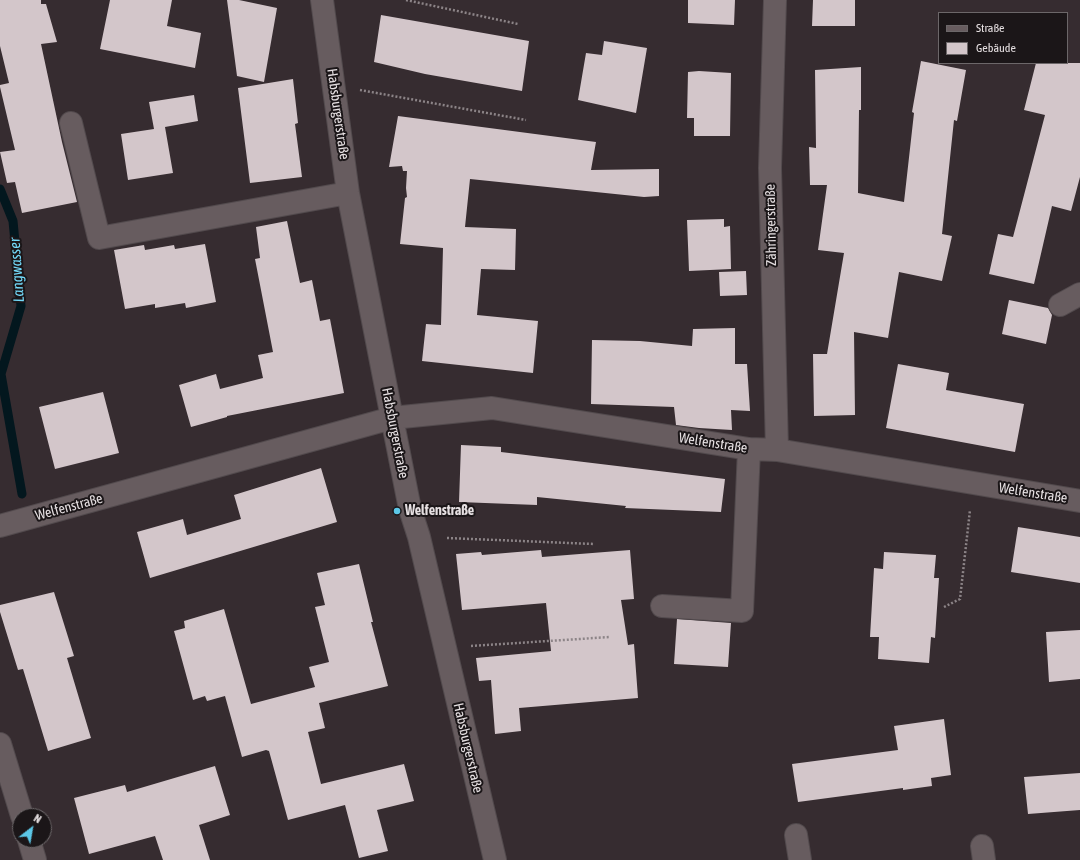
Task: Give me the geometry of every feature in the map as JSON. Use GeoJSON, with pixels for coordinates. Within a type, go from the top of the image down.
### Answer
{"type":"FeatureCollection","features":[{"type":"Feature","properties":{"kind":"street","name":"Habsburgerstraße"},"geometry":{"type":"LineString","coordinates":[[322,0],[348,193],[410,509],[445,648],[495,860]]}},
{"type":"Feature","properties":{"kind":"street","name":"Zähringerstraße"},"geometry":{"type":"LineString","coordinates":[[775,0],[770,168],[777,450]]}},
{"type":"Feature","properties":{"kind":"street"},"geometry":{"type":"LineString","coordinates":[[71,123],[99,238],[348,193]]}},
{"type":"Feature","properties":{"kind":"street"},"geometry":{"type":"LineString","coordinates":[[1060,305],[1080,294]]}},
{"type":"Feature","properties":{"kind":"street","name":"Welfenstraße"},"geometry":{"type":"LineString","coordinates":[[0,526],[392,418],[492,408],[749,449],[777,450],[1080,501]]}},
{"type":"Feature","properties":{"kind":"street"},"geometry":{"type":"LineString","coordinates":[[662,606],[742,611],[749,449]]}},
{"type":"Feature","properties":{"kind":"street"},"geometry":{"type":"LineString","coordinates":[[0,744],[20,808]]}},
{"type":"Feature","properties":{"kind":"street"},"geometry":{"type":"LineString","coordinates":[[796,835],[800,860]]}},
{"type":"Feature","properties":{"kind":"street"},"geometry":{"type":"LineString","coordinates":[[31,848],[35,860]]}},
{"type":"Feature","properties":{"kind":"path"},"geometry":{"type":"LineString","coordinates":[[406,0],[518,24]]}},
{"type":"Feature","properties":{"kind":"path"},"geometry":{"type":"LineString","coordinates":[[334,85],[526,120]]}},
{"type":"Feature","properties":{"kind":"path"},"geometry":{"type":"LineString","coordinates":[[944,607],[960,599],[973,483]]}},
{"type":"Feature","properties":{"kind":"path"},"geometry":{"type":"LineString","coordinates":[[418,537],[594,544]]}},
{"type":"Feature","properties":{"kind":"path"},"geometry":{"type":"LineString","coordinates":[[445,648],[610,637]]}},
{"type":"Feature","properties":{"kind":"building"},"geometry":{"type":"Polygon","coordinates":[[[0,0],[41,0],[41,4],[46,4],[57,42],[41,44],[62,142],[77,202],[22,213],[15,182],[7,183],[0,152],[15,150],[0,87],[0,85],[9,83],[0,46],[0,0]]]}},
{"type":"Feature","properties":{"kind":"building"},"geometry":{"type":"Polygon","coordinates":[[[110,0],[172,0],[167,26],[201,33],[195,68],[100,49],[110,0]]]}},
{"type":"Feature","properties":{"kind":"building"},"geometry":{"type":"Polygon","coordinates":[[[227,0],[239,0],[277,8],[264,82],[237,76],[227,0]]]}},
{"type":"Feature","properties":{"kind":"building"},"geometry":{"type":"Polygon","coordinates":[[[688,0],[735,0],[734,25],[688,23],[688,0]]]}},
{"type":"Feature","properties":{"kind":"building"},"geometry":{"type":"Polygon","coordinates":[[[813,0],[855,0],[855,26],[812,26],[813,0]]]}},
{"type":"Feature","properties":{"kind":"building"},"geometry":{"type":"Polygon","coordinates":[[[381,15],[529,41],[522,91],[425,74],[374,62],[381,15]]]}},
{"type":"Feature","properties":{"kind":"building"},"geometry":{"type":"Polygon","coordinates":[[[604,41],[647,48],[636,113],[578,100],[586,53],[602,55],[604,41]]]}},
{"type":"Feature","properties":{"kind":"building"},"geometry":{"type":"Polygon","coordinates":[[[921,61],[966,70],[957,121],[954,120],[942,234],[952,236],[942,281],[899,272],[888,338],[854,332],[855,415],[814,416],[813,354],[827,354],[844,253],[818,250],[827,185],[810,185],[809,147],[816,148],[815,70],[861,67],[858,193],[904,202],[914,113],[912,112],[921,61]]]}},
{"type":"Feature","properties":{"kind":"building"},"geometry":{"type":"Polygon","coordinates":[[[1080,63],[1080,177],[1071,211],[1052,206],[1034,284],[989,274],[998,234],[1013,237],[1045,115],[1024,110],[1036,64],[1080,63]]]}},
{"type":"Feature","properties":{"kind":"building"},"geometry":{"type":"Polygon","coordinates":[[[699,71],[731,73],[730,136],[694,136],[694,118],[687,118],[688,72],[699,71]]]}},
{"type":"Feature","properties":{"kind":"building"},"geometry":{"type":"Polygon","coordinates":[[[293,79],[298,123],[295,124],[302,177],[250,183],[238,88],[293,79]]]}},
{"type":"Feature","properties":{"kind":"building"},"geometry":{"type":"Polygon","coordinates":[[[194,95],[198,121],[165,127],[173,173],[128,180],[121,134],[154,129],[149,102],[194,95]]]}},
{"type":"Feature","properties":{"kind":"building"},"geometry":{"type":"Polygon","coordinates":[[[398,116],[596,142],[591,170],[659,169],[659,196],[644,197],[470,179],[465,227],[516,229],[515,270],[481,269],[477,315],[538,321],[533,373],[422,361],[426,324],[441,325],[443,248],[400,244],[405,198],[407,197],[407,171],[403,171],[402,166],[389,167],[398,116]]]}},
{"type":"Feature","properties":{"kind":"building"},"geometry":{"type":"Polygon","coordinates":[[[724,219],[724,227],[730,226],[731,269],[689,271],[687,220],[724,219]]]}},
{"type":"Feature","properties":{"kind":"building"},"geometry":{"type":"Polygon","coordinates":[[[287,221],[300,283],[312,280],[320,321],[330,319],[344,393],[227,416],[191,427],[179,385],[216,374],[220,389],[263,378],[258,355],[273,352],[255,259],[260,258],[256,227],[287,221]]]}},
{"type":"Feature","properties":{"kind":"building"},"geometry":{"type":"Polygon","coordinates":[[[205,244],[216,302],[186,308],[185,303],[155,308],[155,304],[125,309],[114,250],[144,245],[145,250],[174,245],[175,249],[205,244]]]}},
{"type":"Feature","properties":{"kind":"building"},"geometry":{"type":"Polygon","coordinates":[[[746,271],[747,295],[720,296],[719,272],[746,271]]]}},
{"type":"Feature","properties":{"kind":"building"},"geometry":{"type":"Polygon","coordinates":[[[1009,300],[1048,308],[1052,315],[1046,344],[1002,334],[1009,300]]]}},
{"type":"Feature","properties":{"kind":"building"},"geometry":{"type":"Polygon","coordinates":[[[735,328],[735,364],[747,364],[750,411],[731,410],[732,430],[676,425],[674,407],[591,404],[592,340],[640,341],[692,346],[693,329],[735,328]]]}},
{"type":"Feature","properties":{"kind":"building"},"geometry":{"type":"Polygon","coordinates":[[[898,364],[949,373],[946,390],[1024,404],[1015,452],[886,428],[898,364]]]}},
{"type":"Feature","properties":{"kind":"building"},"geometry":{"type":"Polygon","coordinates":[[[103,392],[119,453],[55,469],[39,407],[103,392]]]}},
{"type":"Feature","properties":{"kind":"building"},"geometry":{"type":"Polygon","coordinates":[[[461,445],[501,447],[501,452],[725,479],[721,512],[625,508],[626,506],[537,497],[537,505],[459,502],[461,445]]]}},
{"type":"Feature","properties":{"kind":"building"},"geometry":{"type":"Polygon","coordinates":[[[321,468],[337,522],[150,578],[137,532],[183,519],[187,535],[241,519],[234,495],[321,468]]]}},
{"type":"Feature","properties":{"kind":"building"},"geometry":{"type":"Polygon","coordinates":[[[1018,527],[1080,537],[1080,583],[1011,572],[1018,527]]]}},
{"type":"Feature","properties":{"kind":"building"},"geometry":{"type":"Polygon","coordinates":[[[541,550],[542,557],[630,550],[634,599],[621,600],[628,645],[634,644],[638,698],[519,708],[521,731],[495,734],[491,680],[479,681],[476,658],[551,651],[546,603],[462,610],[456,554],[481,552],[482,555],[541,550]]]}},
{"type":"Feature","properties":{"kind":"building"},"geometry":{"type":"Polygon","coordinates":[[[884,552],[936,555],[934,578],[939,578],[935,638],[931,637],[929,663],[878,659],[879,637],[870,637],[874,568],[883,569],[884,552]]]}},
{"type":"Feature","properties":{"kind":"building"},"geometry":{"type":"Polygon","coordinates":[[[359,564],[373,622],[371,622],[388,686],[319,703],[325,728],[308,732],[321,784],[404,764],[414,801],[377,810],[388,851],[359,858],[345,805],[288,820],[269,751],[266,750],[242,757],[225,696],[207,701],[205,696],[193,700],[174,631],[185,628],[184,621],[224,609],[251,704],[315,687],[309,667],[329,662],[315,607],[325,605],[317,573],[359,564]]]}},
{"type":"Feature","properties":{"kind":"building"},"geometry":{"type":"Polygon","coordinates":[[[54,592],[74,656],[67,658],[91,738],[48,751],[23,669],[18,670],[0,612],[0,605],[54,592]]]}},
{"type":"Feature","properties":{"kind":"building"},"geometry":{"type":"Polygon","coordinates":[[[677,619],[731,623],[728,667],[674,664],[677,619]]]}},
{"type":"Feature","properties":{"kind":"building"},"geometry":{"type":"Polygon","coordinates":[[[1080,630],[1080,679],[1049,682],[1046,632],[1080,630]]]}},
{"type":"Feature","properties":{"kind":"building"},"geometry":{"type":"Polygon","coordinates":[[[944,719],[951,775],[931,778],[932,786],[903,790],[903,788],[798,802],[792,764],[898,750],[894,726],[944,719]]]}},
{"type":"Feature","properties":{"kind":"building"},"geometry":{"type":"Polygon","coordinates":[[[215,766],[230,815],[199,825],[210,860],[163,860],[155,836],[89,854],[74,798],[125,785],[127,792],[215,766]]]}},
{"type":"Feature","properties":{"kind":"building"},"geometry":{"type":"Polygon","coordinates":[[[1080,773],[1080,810],[1028,814],[1024,777],[1080,773]]]}},
{"type":"Feature","properties":{"kind":"waterway","name":"Langwasser"},"geometry":{"type":"LineString","coordinates":[[0,189],[13,221],[21,306],[1,374],[22,494]]}},
{"type":"Feature","properties":{"kind":"place","name":"Welfenstraße"},"geometry":{"type":"Point","coordinates":[397,511]}}]}
